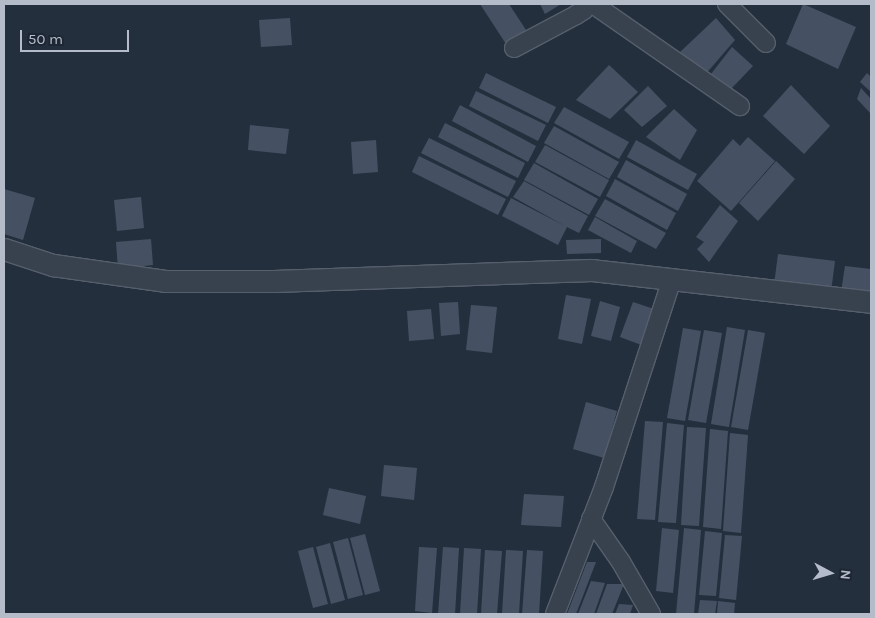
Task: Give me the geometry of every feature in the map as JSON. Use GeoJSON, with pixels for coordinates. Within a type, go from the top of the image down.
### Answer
{"type":"FeatureCollection","features":[{"type":"Feature","properties":{"kind":"street"},"geometry":{"type":"LineString","coordinates":[[514,48],[576,15],[584,10],[587,4]]}},
{"type":"Feature","properties":{"kind":"street"},"geometry":{"type":"LineString","coordinates":[[593,4],[740,106]]}},
{"type":"Feature","properties":{"kind":"street"},"geometry":{"type":"LineString","coordinates":[[727,4],[766,43]]}},
{"type":"Feature","properties":{"kind":"street"},"geometry":{"type":"LineString","coordinates":[[4,249],[53,264],[165,280],[274,281],[592,270],[871,302]]}},
{"type":"Feature","properties":{"kind":"street"},"geometry":{"type":"LineString","coordinates":[[555,614],[619,444],[672,279]]}},
{"type":"Feature","properties":{"kind":"street"},"geometry":{"type":"LineString","coordinates":[[591,519],[617,556],[651,614]]}},
{"type":"Feature","properties":{"kind":"building"},"geometry":{"type":"Polygon","coordinates":[[[480,4],[509,4],[526,30],[506,44],[480,4]]]}},
{"type":"Feature","properties":{"kind":"building"},"geometry":{"type":"Polygon","coordinates":[[[540,4],[561,4],[545,14],[540,4]]]}},
{"type":"Feature","properties":{"kind":"building"},"geometry":{"type":"Polygon","coordinates":[[[803,4],[856,27],[838,69],[786,44],[803,4]]]}},
{"type":"Feature","properties":{"kind":"building"},"geometry":{"type":"Polygon","coordinates":[[[290,18],[292,45],[261,47],[259,20],[290,18]]]}},
{"type":"Feature","properties":{"kind":"building"},"geometry":{"type":"Polygon","coordinates":[[[716,18],[735,40],[704,76],[679,53],[716,18]]]}},
{"type":"Feature","properties":{"kind":"building"},"geometry":{"type":"Polygon","coordinates":[[[732,47],[753,66],[730,90],[711,74],[732,47]]]}},
{"type":"Feature","properties":{"kind":"building"},"geometry":{"type":"Polygon","coordinates":[[[609,65],[638,92],[610,119],[576,100],[609,65]]]}},
{"type":"Feature","properties":{"kind":"building"},"geometry":{"type":"Polygon","coordinates":[[[486,73],[556,107],[548,123],[479,88],[486,73]]]}},
{"type":"Feature","properties":{"kind":"building"},"geometry":{"type":"Polygon","coordinates":[[[867,73],[871,77],[871,92],[860,82],[867,73]]]}},
{"type":"Feature","properties":{"kind":"building"},"geometry":{"type":"Polygon","coordinates":[[[791,85],[830,126],[804,154],[763,116],[791,85]]]}},
{"type":"Feature","properties":{"kind":"building"},"geometry":{"type":"Polygon","coordinates":[[[648,86],[667,106],[642,127],[624,110],[648,86]]]}},
{"type":"Feature","properties":{"kind":"building"},"geometry":{"type":"Polygon","coordinates":[[[861,88],[871,99],[871,114],[857,99],[861,88]]]}},
{"type":"Feature","properties":{"kind":"building"},"geometry":{"type":"Polygon","coordinates":[[[476,91],[546,125],[538,141],[469,106],[476,91]]]}},
{"type":"Feature","properties":{"kind":"building"},"geometry":{"type":"Polygon","coordinates":[[[460,105],[536,146],[528,162],[452,121],[460,105]]]}},
{"type":"Feature","properties":{"kind":"building"},"geometry":{"type":"Polygon","coordinates":[[[564,107],[629,142],[619,159],[554,123],[564,107]]]}},
{"type":"Feature","properties":{"kind":"building"},"geometry":{"type":"Polygon","coordinates":[[[674,109],[697,130],[680,160],[646,137],[674,109]]]}},
{"type":"Feature","properties":{"kind":"building"},"geometry":{"type":"Polygon","coordinates":[[[445,123],[525,163],[518,178],[438,137],[445,123]]]}},
{"type":"Feature","properties":{"kind":"building"},"geometry":{"type":"Polygon","coordinates":[[[250,125],[289,129],[286,154],[248,150],[250,125]]]}},
{"type":"Feature","properties":{"kind":"building"},"geometry":{"type":"Polygon","coordinates":[[[554,126],[619,162],[609,179],[544,143],[554,126]]]}},
{"type":"Feature","properties":{"kind":"building"},"geometry":{"type":"Polygon","coordinates":[[[748,137],[775,161],[731,211],[697,181],[733,139],[740,146],[748,137]]]}},
{"type":"Feature","properties":{"kind":"building"},"geometry":{"type":"Polygon","coordinates":[[[429,138],[516,181],[508,197],[421,153],[429,138]]]}},
{"type":"Feature","properties":{"kind":"building"},"geometry":{"type":"Polygon","coordinates":[[[376,140],[378,172],[353,174],[351,142],[376,140]]]}},
{"type":"Feature","properties":{"kind":"building"},"geometry":{"type":"Polygon","coordinates":[[[636,140],[697,174],[688,190],[627,157],[636,140]]]}},
{"type":"Feature","properties":{"kind":"building"},"geometry":{"type":"Polygon","coordinates":[[[545,145],[609,180],[600,197],[535,162],[545,145]]]}},
{"type":"Feature","properties":{"kind":"building"},"geometry":{"type":"Polygon","coordinates":[[[419,156],[506,199],[498,215],[412,172],[419,156]]]}},
{"type":"Feature","properties":{"kind":"building"},"geometry":{"type":"Polygon","coordinates":[[[626,160],[687,194],[678,211],[617,177],[626,160]]]}},
{"type":"Feature","properties":{"kind":"building"},"geometry":{"type":"Polygon","coordinates":[[[776,161],[795,179],[758,221],[739,203],[776,161]]]}},
{"type":"Feature","properties":{"kind":"building"},"geometry":{"type":"Polygon","coordinates":[[[534,163],[598,199],[589,215],[524,180],[534,163]]]}},
{"type":"Feature","properties":{"kind":"building"},"geometry":{"type":"Polygon","coordinates":[[[615,179],[676,213],[667,230],[606,196],[615,179]]]}},
{"type":"Feature","properties":{"kind":"building"},"geometry":{"type":"Polygon","coordinates":[[[524,181],[588,216],[579,233],[567,227],[558,245],[502,216],[511,198],[565,226],[513,197],[524,181]]]}},
{"type":"Feature","properties":{"kind":"building"},"geometry":{"type":"Polygon","coordinates":[[[4,189],[35,198],[23,240],[4,234],[4,189]]]}},
{"type":"Feature","properties":{"kind":"building"},"geometry":{"type":"Polygon","coordinates":[[[141,197],[144,228],[117,231],[114,200],[141,197]]]}},
{"type":"Feature","properties":{"kind":"building"},"geometry":{"type":"Polygon","coordinates":[[[605,199],[666,233],[656,249],[595,216],[605,199]]]}},
{"type":"Feature","properties":{"kind":"building"},"geometry":{"type":"Polygon","coordinates":[[[720,205],[738,221],[709,262],[697,249],[704,242],[696,237],[720,205]]]}},
{"type":"Feature","properties":{"kind":"building"},"geometry":{"type":"Polygon","coordinates":[[[595,217],[637,241],[631,253],[588,230],[595,217]]]}},
{"type":"Feature","properties":{"kind":"building"},"geometry":{"type":"Polygon","coordinates":[[[151,239],[153,265],[118,269],[116,242],[151,239]]]}},
{"type":"Feature","properties":{"kind":"building"},"geometry":{"type":"Polygon","coordinates":[[[601,239],[601,253],[567,254],[566,240],[601,239]]]}},
{"type":"Feature","properties":{"kind":"building"},"geometry":{"type":"Polygon","coordinates":[[[778,254],[835,261],[831,292],[774,285],[778,254]]]}},
{"type":"Feature","properties":{"kind":"building"},"geometry":{"type":"Polygon","coordinates":[[[845,266],[871,269],[871,296],[841,292],[845,266]]]}},
{"type":"Feature","properties":{"kind":"building"},"geometry":{"type":"Polygon","coordinates":[[[566,295],[591,299],[582,344],[558,339],[566,295]]]}},
{"type":"Feature","properties":{"kind":"building"},"geometry":{"type":"Polygon","coordinates":[[[600,301],[620,307],[611,341],[591,336],[600,301]]]}},
{"type":"Feature","properties":{"kind":"building"},"geometry":{"type":"Polygon","coordinates":[[[458,302],[460,334],[441,336],[439,303],[458,302]]]}},
{"type":"Feature","properties":{"kind":"building"},"geometry":{"type":"Polygon","coordinates":[[[633,302],[657,310],[644,346],[620,337],[633,302]]]}},
{"type":"Feature","properties":{"kind":"building"},"geometry":{"type":"Polygon","coordinates":[[[471,305],[497,307],[492,353],[466,350],[471,305]]]}},
{"type":"Feature","properties":{"kind":"building"},"geometry":{"type":"Polygon","coordinates":[[[431,309],[434,339],[409,341],[407,311],[431,309]]]}},
{"type":"Feature","properties":{"kind":"building"},"geometry":{"type":"Polygon","coordinates":[[[727,327],[745,330],[729,427],[711,424],[727,327]]]}},
{"type":"Feature","properties":{"kind":"building"},"geometry":{"type":"Polygon","coordinates":[[[683,328],[701,331],[685,421],[667,418],[683,328]]]}},
{"type":"Feature","properties":{"kind":"building"},"geometry":{"type":"Polygon","coordinates":[[[704,330],[722,333],[706,423],[688,420],[704,330]]]}},
{"type":"Feature","properties":{"kind":"building"},"geometry":{"type":"Polygon","coordinates":[[[748,330],[765,333],[748,430],[731,427],[748,330]]]}},
{"type":"Feature","properties":{"kind":"building"},"geometry":{"type":"Polygon","coordinates":[[[586,402],[617,411],[604,458],[573,449],[586,402]]]}},
{"type":"Feature","properties":{"kind":"building"},"geometry":{"type":"Polygon","coordinates":[[[645,421],[663,422],[655,520],[637,519],[645,421]]]}},
{"type":"Feature","properties":{"kind":"building"},"geometry":{"type":"Polygon","coordinates":[[[667,423],[684,425],[676,523],[658,522],[667,423]]]}},
{"type":"Feature","properties":{"kind":"building"},"geometry":{"type":"Polygon","coordinates":[[[687,427],[706,428],[699,526],[681,525],[687,427]]]}},
{"type":"Feature","properties":{"kind":"building"},"geometry":{"type":"Polygon","coordinates":[[[710,429],[728,431],[721,529],[703,527],[710,429]]]}},
{"type":"Feature","properties":{"kind":"building"},"geometry":{"type":"Polygon","coordinates":[[[730,433],[748,435],[741,533],[723,531],[730,433]]]}},
{"type":"Feature","properties":{"kind":"building"},"geometry":{"type":"Polygon","coordinates":[[[384,465],[417,468],[414,500],[381,496],[384,465]]]}},
{"type":"Feature","properties":{"kind":"building"},"geometry":{"type":"Polygon","coordinates":[[[329,488],[366,496],[360,524],[323,515],[329,488]]]}},
{"type":"Feature","properties":{"kind":"building"},"geometry":{"type":"Polygon","coordinates":[[[524,494],[564,496],[561,527],[521,525],[524,494]]]}},
{"type":"Feature","properties":{"kind":"building"},"geometry":{"type":"Polygon","coordinates":[[[662,528],[679,530],[673,593],[656,591],[662,528]]]}},
{"type":"Feature","properties":{"kind":"building"},"geometry":{"type":"Polygon","coordinates":[[[684,528],[701,530],[694,614],[676,614],[684,528]]]}},
{"type":"Feature","properties":{"kind":"building"},"geometry":{"type":"Polygon","coordinates":[[[705,531],[722,533],[716,596],[699,595],[705,531]]]}},
{"type":"Feature","properties":{"kind":"building"},"geometry":{"type":"Polygon","coordinates":[[[365,534],[380,591],[365,595],[350,538],[365,534]]]}},
{"type":"Feature","properties":{"kind":"building"},"geometry":{"type":"Polygon","coordinates":[[[725,535],[742,536],[736,600],[719,598],[725,535]]]}},
{"type":"Feature","properties":{"kind":"building"},"geometry":{"type":"Polygon","coordinates":[[[348,538],[363,595],[348,599],[333,542],[348,538]]]}},
{"type":"Feature","properties":{"kind":"building"},"geometry":{"type":"Polygon","coordinates":[[[330,543],[345,600],[331,604],[316,547],[330,543]]]}},
{"type":"Feature","properties":{"kind":"building"},"geometry":{"type":"Polygon","coordinates":[[[313,547],[328,604],[313,608],[298,551],[313,547]]]}},
{"type":"Feature","properties":{"kind":"building"},"geometry":{"type":"Polygon","coordinates":[[[419,547],[437,548],[432,613],[415,611],[419,547]]]}},
{"type":"Feature","properties":{"kind":"building"},"geometry":{"type":"Polygon","coordinates":[[[443,547],[459,548],[455,614],[438,614],[443,547]]]}},
{"type":"Feature","properties":{"kind":"building"},"geometry":{"type":"Polygon","coordinates":[[[464,548],[481,549],[477,614],[460,614],[464,548]]]}},
{"type":"Feature","properties":{"kind":"building"},"geometry":{"type":"Polygon","coordinates":[[[485,550],[502,551],[497,614],[481,614],[485,550]]]}},
{"type":"Feature","properties":{"kind":"building"},"geometry":{"type":"Polygon","coordinates":[[[506,550],[523,551],[519,614],[502,614],[506,550]]]}},
{"type":"Feature","properties":{"kind":"building"},"geometry":{"type":"Polygon","coordinates":[[[527,550],[543,551],[539,614],[522,614],[527,550]]]}},
{"type":"Feature","properties":{"kind":"building"},"geometry":{"type":"Polygon","coordinates":[[[587,562],[596,562],[576,614],[567,614],[587,562]]]}},
{"type":"Feature","properties":{"kind":"building"},"geometry":{"type":"Polygon","coordinates":[[[591,581],[605,583],[594,614],[578,614],[591,581]]]}},
{"type":"Feature","properties":{"kind":"building"},"geometry":{"type":"Polygon","coordinates":[[[607,584],[624,584],[612,614],[596,614],[607,584]]]}},
{"type":"Feature","properties":{"kind":"building"},"geometry":{"type":"Polygon","coordinates":[[[700,600],[717,601],[715,614],[698,614],[700,600]]]}},
{"type":"Feature","properties":{"kind":"building"},"geometry":{"type":"Polygon","coordinates":[[[718,601],[735,603],[734,614],[717,614],[718,601]]]}},
{"type":"Feature","properties":{"kind":"building"},"geometry":{"type":"Polygon","coordinates":[[[619,604],[633,605],[630,614],[615,614],[619,604]]]}}]}
